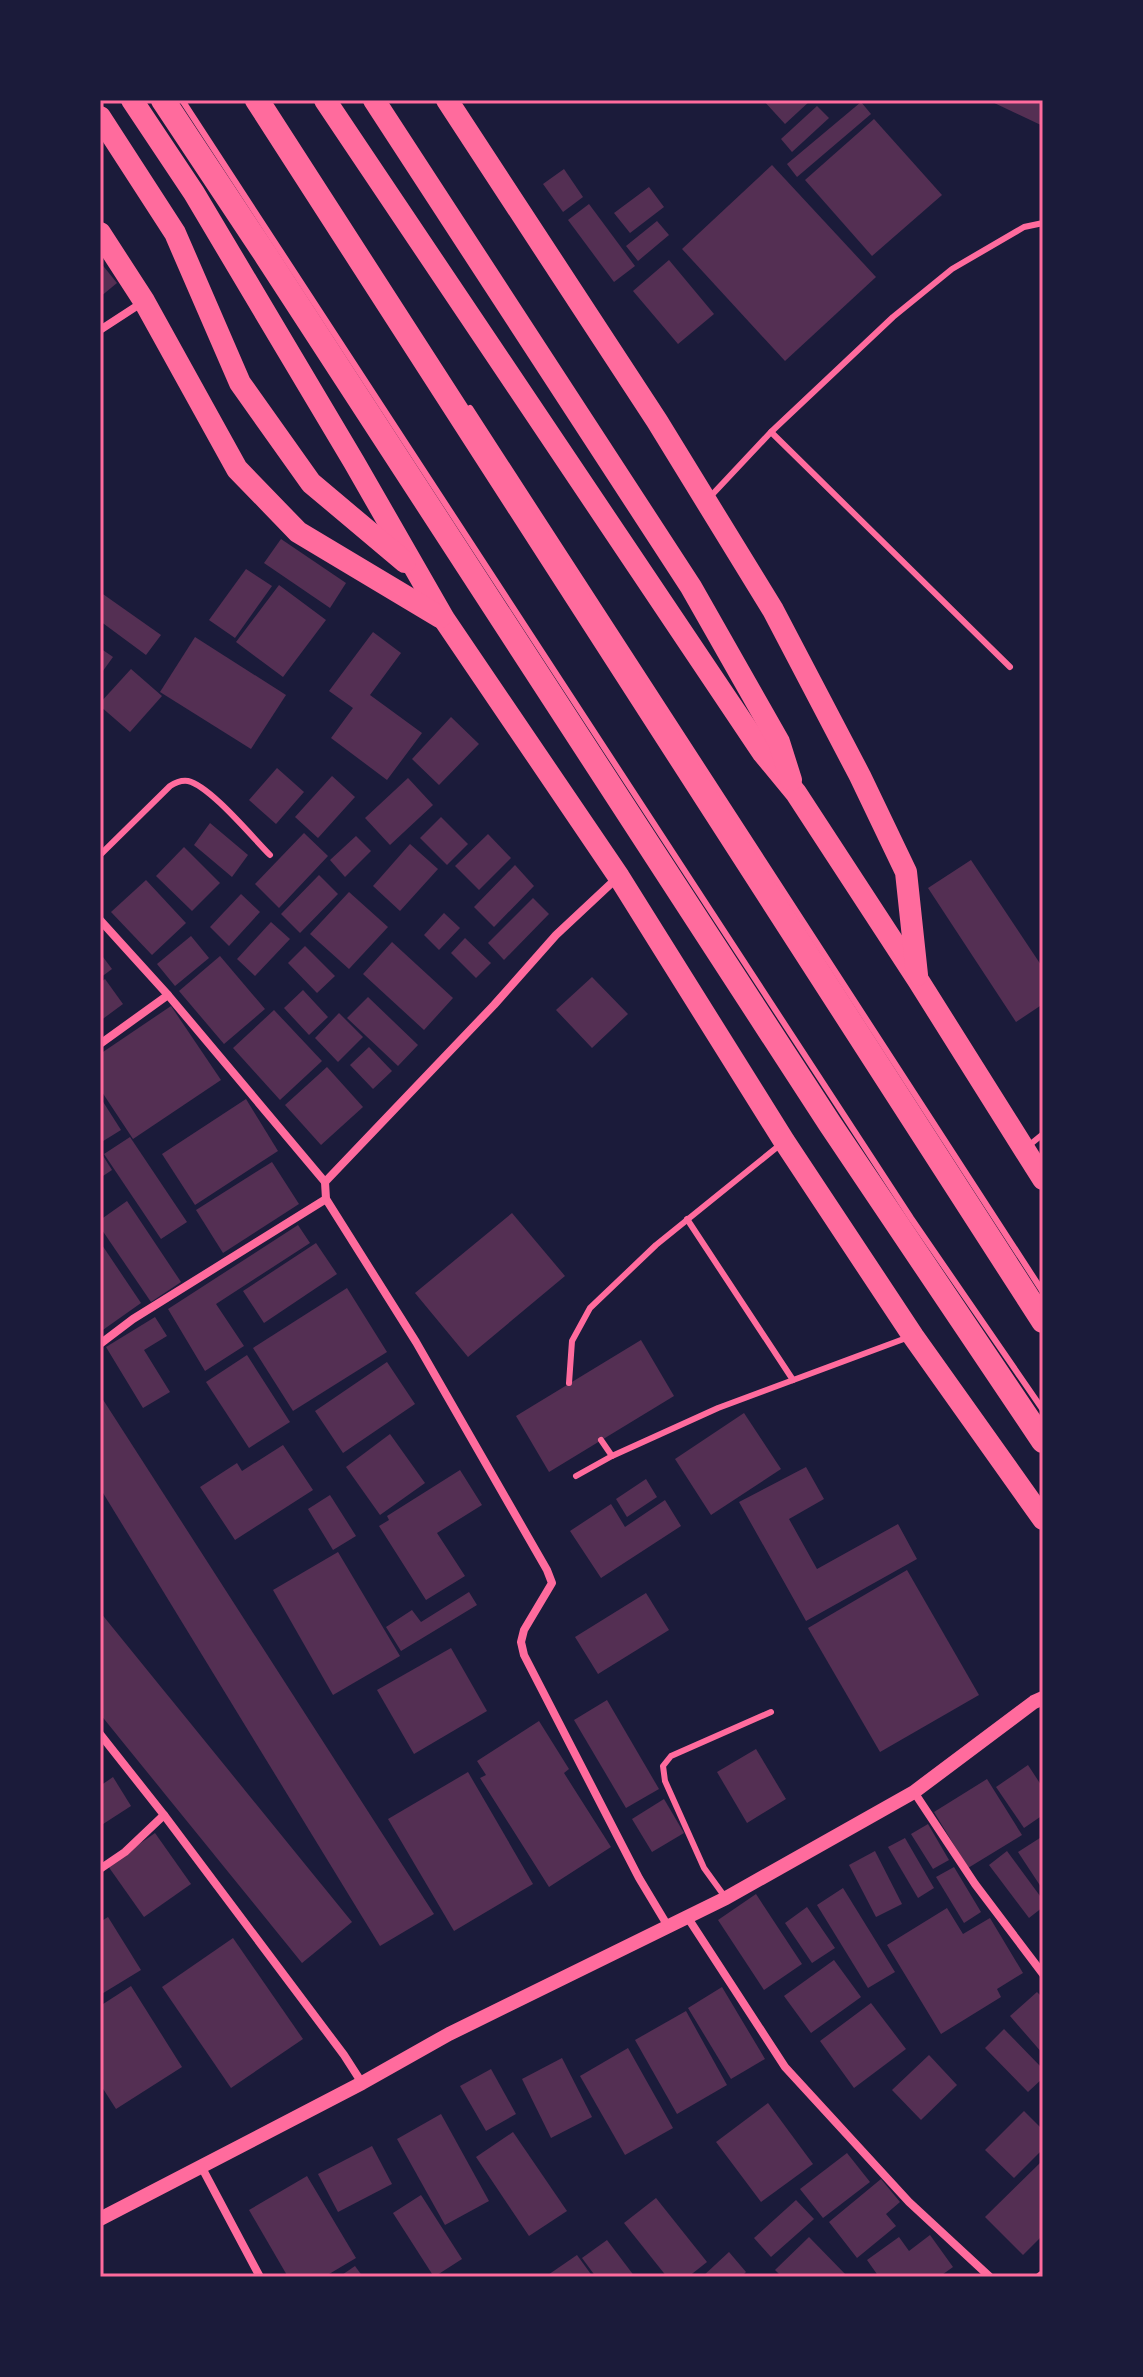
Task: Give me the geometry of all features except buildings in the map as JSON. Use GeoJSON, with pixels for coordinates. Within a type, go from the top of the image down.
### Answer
{"type":"FeatureCollection","features":[{"type":"Feature","properties":{"kind":"highway"},"geometry":{"type":"LineString","coordinates":[[132,100],[202,206],[444,619],[619,877],[784,1141],[913,1336],[1043,1519]]}},
{"type":"Feature","properties":{"kind":"highway"},"geometry":{"type":"LineString","coordinates":[[163,100],[830,1124],[1043,1441]]}},
{"type":"Feature","properties":{"kind":"highway"},"geometry":{"type":"LineString","coordinates":[[257,100],[1043,1321]]}},
{"type":"Feature","properties":{"kind":"highway"},"geometry":{"type":"LineString","coordinates":[[325,100],[763,753],[796,793],[1043,1179]]}},
{"type":"Feature","properties":{"kind":"highway"},"geometry":{"type":"LineString","coordinates":[[374,100],[691,587],[779,742],[796,793]]}},
{"type":"Feature","properties":{"kind":"highway"},"geometry":{"type":"LineString","coordinates":[[447,100],[657,421],[773,610],[860,776],[906,872],[918,980]]}},
{"type":"Feature","properties":{"kind":"highway"},"geometry":{"type":"LineString","coordinates":[[100,117],[175,233],[240,383],[311,483],[415,571]]}},
{"type":"Feature","properties":{"kind":"highway"},"geometry":{"type":"LineString","coordinates":[[100,233],[144,301],[237,469],[298,532],[444,619]]}},
{"type":"Feature","properties":{"kind":"street"},"geometry":{"type":"LineString","coordinates":[[100,330],[144,301]]}},
{"type":"Feature","properties":{"kind":"street"},"geometry":{"type":"LineString","coordinates":[[325,1182],[494,1005],[556,935],[619,877]]}},
{"type":"Feature","properties":{"kind":"street"},"geometry":{"type":"LineString","coordinates":[[100,920],[168,995],[325,1182],[326,1199],[416,1342],[547,1570],[552,1583],[524,1630],[521,1642],[524,1655],[639,1878],[669,1928]]}},
{"type":"Feature","properties":{"kind":"street"},"geometry":{"type":"LineString","coordinates":[[100,1044],[168,995]]}},
{"type":"Feature","properties":{"kind":"street"},"geometry":{"type":"LineString","coordinates":[[100,1344],[133,1319],[326,1199]]}},
{"type":"Feature","properties":{"kind":"street"},"geometry":{"type":"LineString","coordinates":[[100,2219],[362,2083],[449,2034],[726,1898],[914,1792],[1040,1697]]}},
{"type":"Feature","properties":{"kind":"street"},"geometry":{"type":"LineString","coordinates":[[100,1734],[164,1815],[362,2083]]}},
{"type":"Feature","properties":{"kind":"street"},"geometry":{"type":"LineString","coordinates":[[914,1792],[975,1884],[1043,1974]]}},
{"type":"Feature","properties":{"kind":"street"},"geometry":{"type":"LineString","coordinates":[[100,1869],[125,1852],[164,1815]]}},
{"type":"Feature","properties":{"kind":"street"},"geometry":{"type":"LineString","coordinates":[[688,1918],[785,2067],[909,2202],[990,2277]]}},
{"type":"Feature","properties":{"kind":"street"},"geometry":{"type":"LineString","coordinates":[[201,2166],[260,2277]]}},
{"type":"Feature","properties":{"kind":"lane"},"geometry":{"type":"LineString","coordinates":[[182,100],[911,1218],[1043,1410]]}},
{"type":"Feature","properties":{"kind":"lane"},"geometry":{"type":"LineString","coordinates":[[707,501],[771,432],[893,317],[952,269],[1024,227],[1043,223]]}},
{"type":"Feature","properties":{"kind":"lane"},"geometry":{"type":"LineString","coordinates":[[467,404],[1043,1292]]}},
{"type":"Feature","properties":{"kind":"lane"},"geometry":{"type":"LineString","coordinates":[[771,432],[1010,667]]}},
{"type":"Feature","properties":{"kind":"lane"},"geometry":{"type":"LineString","coordinates":[[100,855],[177,781],[189,781],[205,789],[270,855]]}},
{"type":"Feature","properties":{"kind":"lane"},"geometry":{"type":"LineString","coordinates":[[1024,1150],[1043,1134]]}},
{"type":"Feature","properties":{"kind":"lane"},"geometry":{"type":"LineString","coordinates":[[569,1383],[572,1341],[590,1308],[656,1245],[784,1141]]}},
{"type":"Feature","properties":{"kind":"lane"},"geometry":{"type":"LineString","coordinates":[[687,1219],[793,1380]]}},
{"type":"Feature","properties":{"kind":"lane"},"geometry":{"type":"LineString","coordinates":[[576,1476],[612,1456],[718,1408],[913,1336]]}},
{"type":"Feature","properties":{"kind":"lane"},"geometry":{"type":"LineString","coordinates":[[601,1440],[612,1456]]}},
{"type":"Feature","properties":{"kind":"lane"},"geometry":{"type":"LineString","coordinates":[[726,1898],[704,1868],[665,1781],[663,1766],[671,1756],[771,1712]]}}]}
